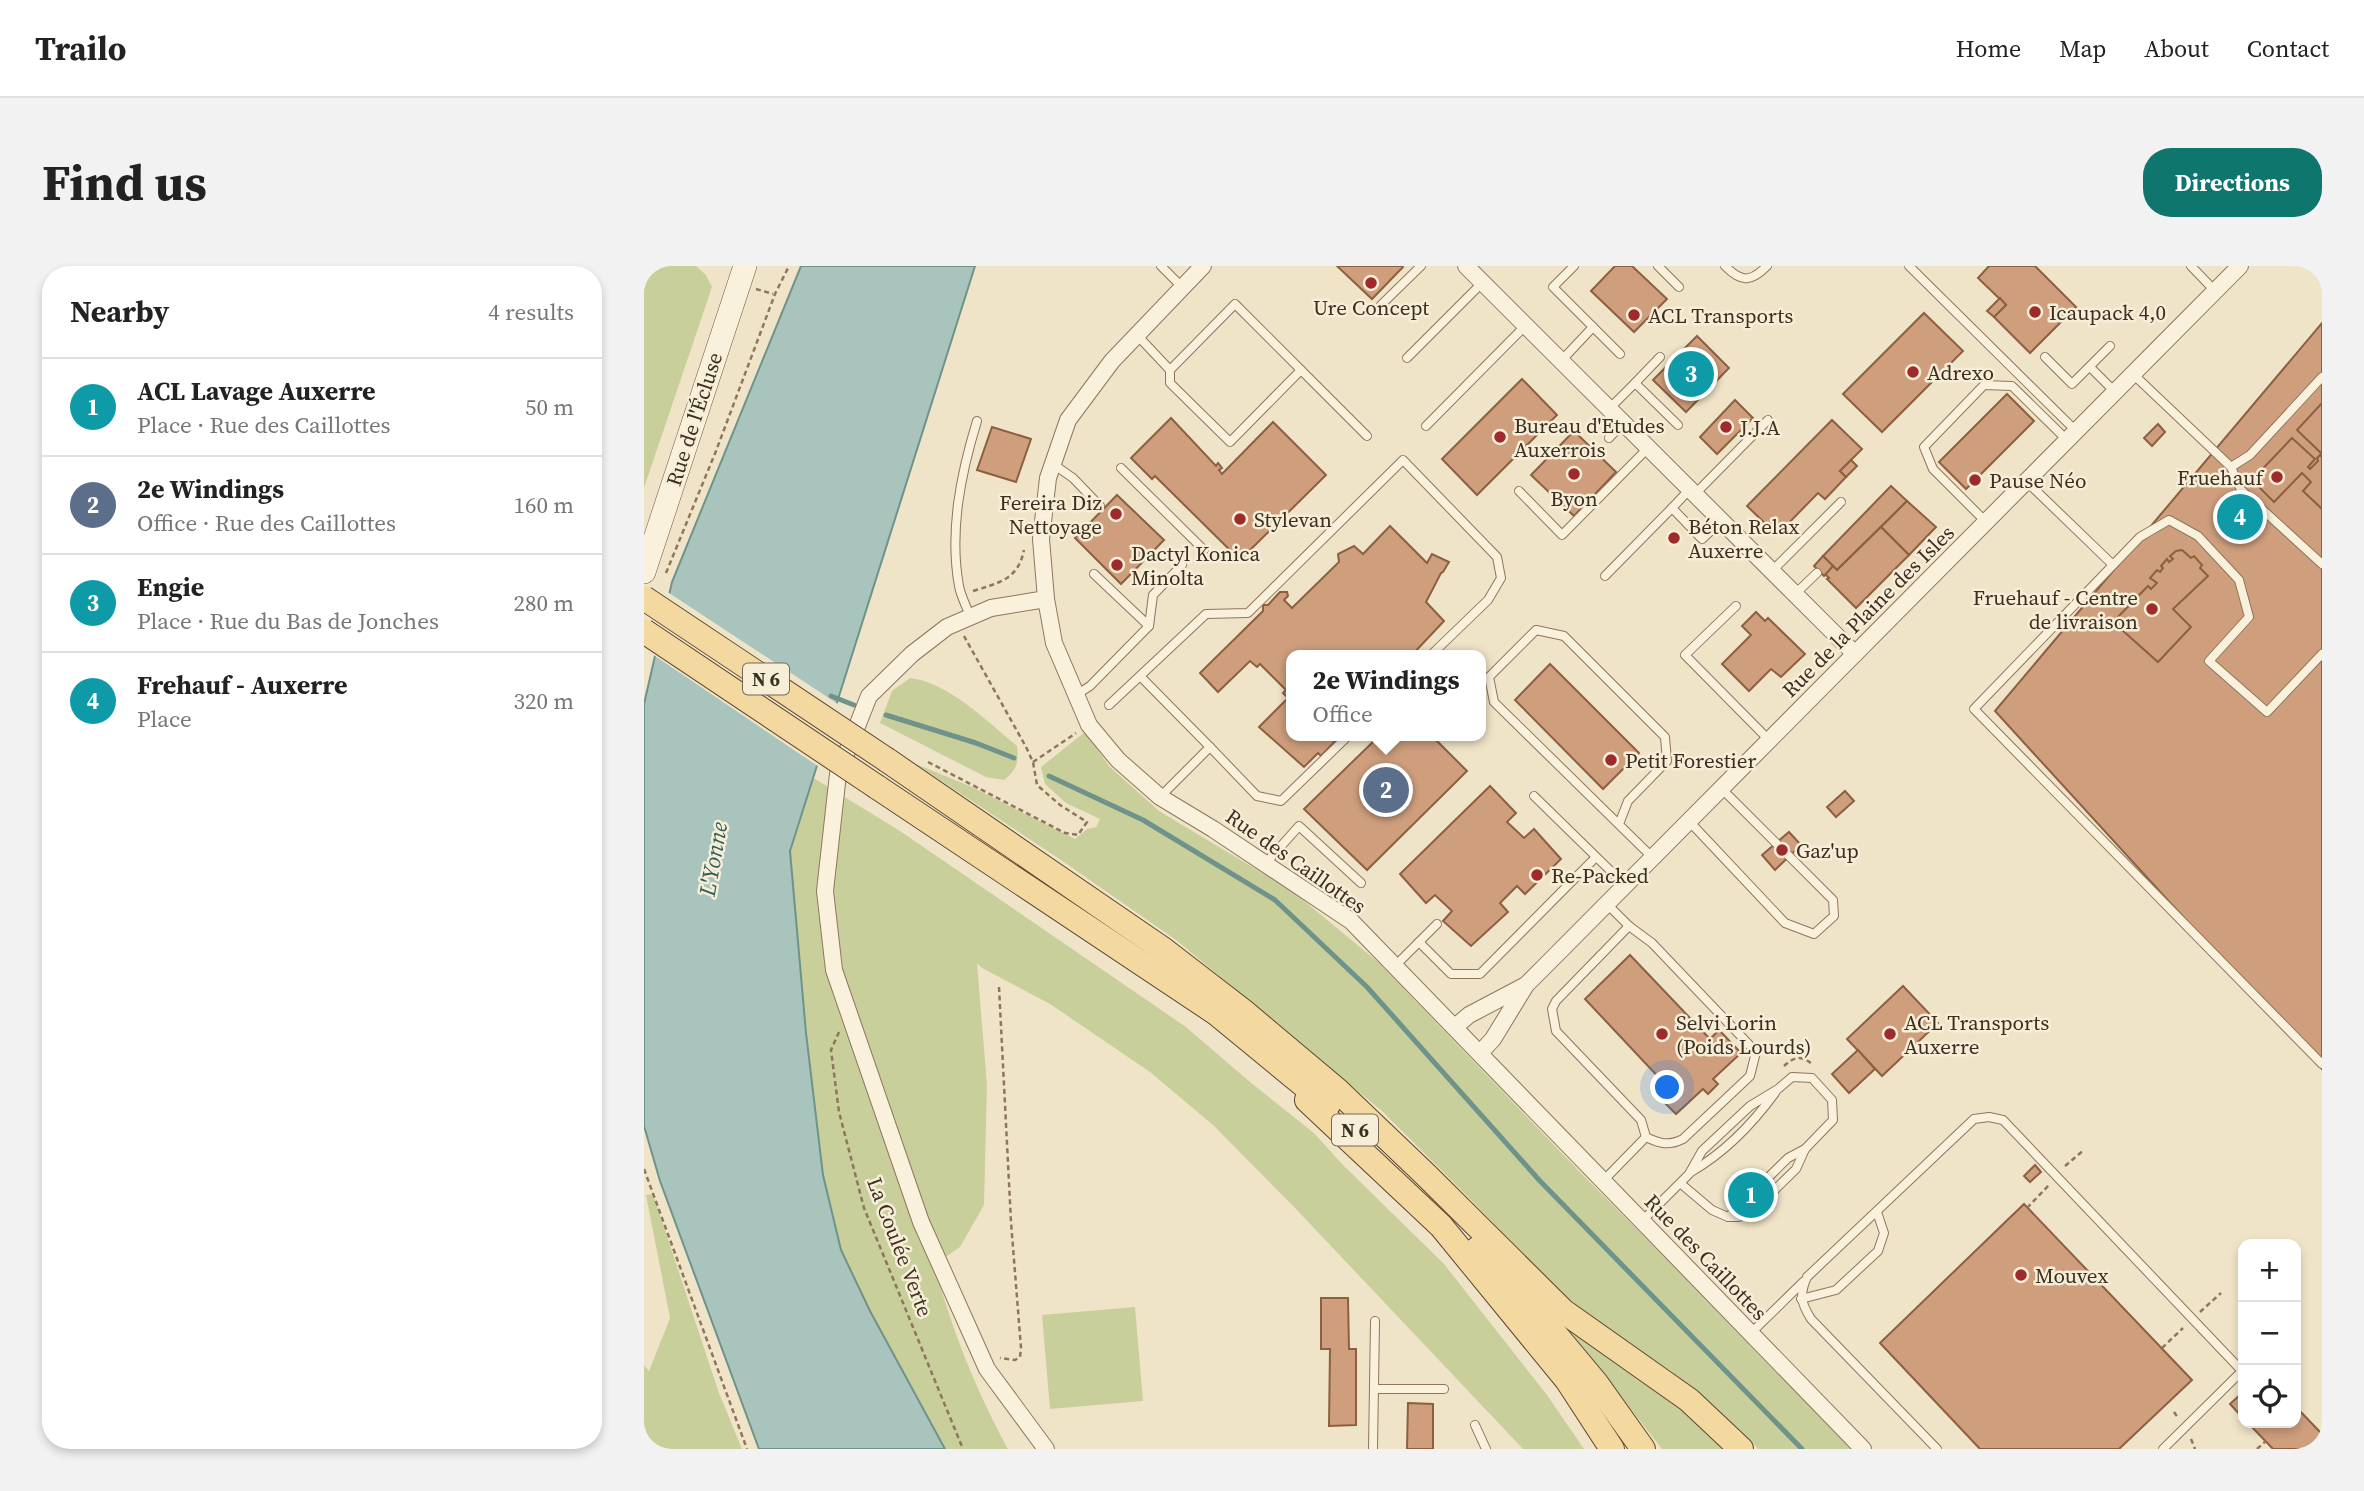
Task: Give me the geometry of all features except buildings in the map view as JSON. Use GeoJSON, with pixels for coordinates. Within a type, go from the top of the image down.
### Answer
{"type":"FeatureCollection","features":[{"type":"Feature","properties":{"kind":"main road","name":"N 6"},"geometry":{"type":"LineString","coordinates":[[644,597],[1141,934],[1243,1011],[1337,1090],[1454,1205],[1534,1310],[1596,1383],[1643,1449]]}},
{"type":"Feature","properties":{"kind":"main road","name":"N 6"},"geometry":{"type":"LineString","coordinates":[[644,631],[1216,1013],[1326,1103],[1417,1187],[1534,1310]]}},
{"type":"Feature","properties":{"kind":"main road"},"geometry":{"type":"LineString","coordinates":[[1157,972],[1320,1111],[1441,1226],[1567,1380],[1612,1449]]}},
{"type":"Feature","properties":{"kind":"main road"},"geometry":{"type":"LineString","coordinates":[[1454,1205],[1563,1311],[1689,1400],[1741,1449]]}},
{"type":"Feature","properties":{"kind":"street","name":"Rue de l'Écluse"},"geometry":{"type":"LineString","coordinates":[[654,575],[745,266]]}},
{"type":"Feature","properties":{"kind":"street","name":"Rue des Caillottes"},"geometry":{"type":"LineString","coordinates":[[1203,266],[1112,361],[1068,420],[1048,478],[1041,539],[1046,599],[1054,643],[1089,725],[1118,760],[1160,797],[1213,828],[1351,921],[1863,1449]]}},
{"type":"Feature","properties":{"kind":"street"},"geometry":{"type":"LineString","coordinates":[[1466,266],[1855,654]]}},
{"type":"Feature","properties":{"kind":"street","name":"Rue de la Plaine des Isles"},"geometry":{"type":"LineString","coordinates":[[1480,1052],[1493,1039],[1526,985],[2240,266]]}},
{"type":"Feature","properties":{"kind":"street"},"geometry":{"type":"LineString","coordinates":[[1046,599],[991,608],[947,627],[920,647],[869,696],[838,774],[825,891],[834,970],[921,1222],[987,1369],[1046,1449]]}},
{"type":"Feature","properties":{"kind":"street","name":"Rue de la Plaine des Isles"},"geometry":{"type":"LineString","coordinates":[[1455,1027],[1469,1015],[1526,985]]}},
{"type":"Feature","properties":{"kind":"lane"},"geometry":{"type":"LineString","coordinates":[[1161,266],[1182,287]]}},
{"type":"Feature","properties":{"kind":"lane"},"geometry":{"type":"LineString","coordinates":[[1574,266],[1553,287],[1620,354]]}},
{"type":"Feature","properties":{"kind":"lane"},"geometry":{"type":"LineString","coordinates":[[1658,266],[1679,286]]}},
{"type":"Feature","properties":{"kind":"lane"},"geometry":{"type":"LineString","coordinates":[[1725,266],[1736,278],[1746,279],[1759,274],[1767,266]]}},
{"type":"Feature","properties":{"kind":"lane"},"geometry":{"type":"LineString","coordinates":[[1909,266],[2072,435]]}},
{"type":"Feature","properties":{"kind":"lane"},"geometry":{"type":"LineString","coordinates":[[2191,266],[2216,291]]}},
{"type":"Feature","properties":{"kind":"lane"},"geometry":{"type":"LineString","coordinates":[[1381,305],[1418,267]]}},
{"type":"Feature","properties":{"kind":"lane"},"geometry":{"type":"LineString","coordinates":[[1407,358],[1482,283]]}},
{"type":"Feature","properties":{"kind":"lane"},"geometry":{"type":"LineString","coordinates":[[1170,370],[1235,304],[1367,436]]}},
{"type":"Feature","properties":{"kind":"lane"},"geometry":{"type":"LineString","coordinates":[[1426,426],[1525,326]]}},
{"type":"Feature","properties":{"kind":"lane"},"geometry":{"type":"LineString","coordinates":[[1561,361],[1593,327]]}},
{"type":"Feature","properties":{"kind":"lane"},"geometry":{"type":"LineString","coordinates":[[1137,335],[1170,370],[1170,383],[1230,442],[1301,370]]}},
{"type":"Feature","properties":{"kind":"lane"},"geometry":{"type":"LineString","coordinates":[[2045,357],[2072,384],[2110,346]]}},
{"type":"Feature","properties":{"kind":"lane"},"geometry":{"type":"LineString","coordinates":[[1609,409],[1660,358]]}},
{"type":"Feature","properties":{"kind":"lane"},"geometry":{"type":"LineString","coordinates":[[2090,367],[2115,392]]}},
{"type":"Feature","properties":{"kind":"lane"},"geometry":{"type":"LineString","coordinates":[[2133,374],[2231,467],[2241,490],[2322,564]]}},
{"type":"Feature","properties":{"kind":"lane"},"geometry":{"type":"LineString","coordinates":[[2231,467],[2250,455],[2322,377]]}},
{"type":"Feature","properties":{"kind":"lane"},"geometry":{"type":"LineString","coordinates":[[1635,383],[1678,425]]}},
{"type":"Feature","properties":{"kind":"lane"},"geometry":{"type":"LineString","coordinates":[[1986,522],[1933,469],[1924,447],[1984,385],[2012,386],[2072,435]]}},
{"type":"Feature","properties":{"kind":"lane"},"geometry":{"type":"LineString","coordinates":[[1605,576],[1672,508],[1768,419]]}},
{"type":"Feature","properties":{"kind":"lane"},"geometry":{"type":"LineString","coordinates":[[970,617],[959,588],[956,546],[959,488],[976,421]]}},
{"type":"Feature","properties":{"kind":"lane"},"geometry":{"type":"LineString","coordinates":[[1609,438],[1623,423]]}},
{"type":"Feature","properties":{"kind":"lane"},"geometry":{"type":"LineString","coordinates":[[1519,491],[1562,535],[1648,448]]}},
{"type":"Feature","properties":{"kind":"lane"},"geometry":{"type":"LineString","coordinates":[[1109,705],[1206,614],[1248,613],[1403,460],[1497,557],[1501,578],[1488,600],[1436,650]]}},
{"type":"Feature","properties":{"kind":"lane"},"geometry":{"type":"LineString","coordinates":[[1053,464],[1073,478],[1100,506]]}},
{"type":"Feature","properties":{"kind":"lane"},"geometry":{"type":"LineString","coordinates":[[1121,468],[1204,550]]}},
{"type":"Feature","properties":{"kind":"lane"},"geometry":{"type":"LineString","coordinates":[[2026,481],[2113,565]]}},
{"type":"Feature","properties":{"kind":"lane"},"geometry":{"type":"LineString","coordinates":[[1772,571],[1841,502]]}},
{"type":"Feature","properties":{"kind":"lane"},"geometry":{"type":"LineString","coordinates":[[1672,508],[1702,539],[1721,520]]}},
{"type":"Feature","properties":{"kind":"lane"},"geometry":{"type":"LineString","coordinates":[[2322,654],[2267,712],[2210,662],[2249,617],[2239,580],[2198,536],[2169,520],[2140,537],[1974,709],[2322,1064]]}},
{"type":"Feature","properties":{"kind":"lane"},"geometry":{"type":"LineString","coordinates":[[1076,695],[1090,686],[1149,626],[1153,595],[1182,565]]}},
{"type":"Feature","properties":{"kind":"lane"},"geometry":{"type":"LineString","coordinates":[[1795,594],[1817,573]]}},
{"type":"Feature","properties":{"kind":"lane"},"geometry":{"type":"LineString","coordinates":[[1094,574],[1149,626]]}},
{"type":"Feature","properties":{"kind":"lane"},"geometry":{"type":"LineString","coordinates":[[1736,606],[1685,655],[1769,740]]}},
{"type":"Feature","properties":{"kind":"lane"},"geometry":{"type":"LineString","coordinates":[[1619,824],[1628,801],[1667,761],[1665,737],[1564,636],[1536,630],[1489,677],[1494,702],[1652,857]]}},
{"type":"Feature","properties":{"kind":"lane"},"geometry":{"type":"LineString","coordinates":[[1141,677],[1257,796],[1281,801],[1344,741]]}},
{"type":"Feature","properties":{"kind":"lane"},"geometry":{"type":"LineString","coordinates":[[1160,797],[1210,747]]}},
{"type":"Feature","properties":{"kind":"lane"},"geometry":{"type":"LineString","coordinates":[[1688,820],[1785,923],[1814,934],[1834,916],[1833,900],[1721,788]]}},
{"type":"Feature","properties":{"kind":"lane"},"geometry":{"type":"LineString","coordinates":[[1534,796],[1625,885]]}},
{"type":"Feature","properties":{"kind":"lane"},"geometry":{"type":"LineString","coordinates":[[1265,864],[1299,826],[1361,883]]}},
{"type":"Feature","properties":{"kind":"lane"},"geometry":{"type":"LineString","coordinates":[[1419,942],[1451,974],[1480,974],[1596,857]]}},
{"type":"Feature","properties":{"kind":"lane"},"geometry":{"type":"LineString","coordinates":[[1606,903],[1629,926],[1652,943],[1756,1052],[1750,1076],[1683,1139],[1673,1144],[1656,1142],[1647,1137],[1641,1120],[1556,1031],[1553,1021],[1552,1009],[1556,1001],[1629,926]]}},
{"type":"Feature","properties":{"kind":"lane"},"geometry":{"type":"LineString","coordinates":[[1395,966],[1437,924]]}},
{"type":"Feature","properties":{"kind":"lane"},"geometry":{"type":"LineString","coordinates":[[1642,1221],[1689,1174],[1703,1151],[1750,1106],[1792,1077],[1812,1078],[1832,1100],[1833,1120],[1805,1149],[1788,1158],[1728,1217]]}},
{"type":"Feature","properties":{"kind":"lane"},"geometry":{"type":"LineString","coordinates":[[1750,1334],[1975,1119],[1989,1117],[2003,1120],[2238,1366]]}},
{"type":"Feature","properties":{"kind":"lane"},"geometry":{"type":"LineString","coordinates":[[1603,1181],[1647,1137]]}},
{"type":"Feature","properties":{"kind":"lane"},"geometry":{"type":"LineString","coordinates":[[1680,1183],[1712,1210],[1728,1217],[1738,1217],[1752,1212],[1796,1169],[1805,1149]]}},
{"type":"Feature","properties":{"kind":"lane"},"geometry":{"type":"LineString","coordinates":[[1801,1299],[1836,1290],[1878,1251],[1884,1233],[1877,1212]]}},
{"type":"Feature","properties":{"kind":"lane"},"geometry":{"type":"LineString","coordinates":[[1807,1277],[1801,1290],[1801,1299],[1811,1319],[1937,1449]]}},
{"type":"Feature","properties":{"kind":"lane"},"geometry":{"type":"LineString","coordinates":[[1373,1449],[1375,1321]]}},
{"type":"Feature","properties":{"kind":"lane"},"geometry":{"type":"LineString","coordinates":[[2164,1449],[2238,1376]]}},
{"type":"Feature","properties":{"kind":"lane"},"geometry":{"type":"LineString","coordinates":[[1374,1389],[1444,1389]]}},
{"type":"Feature","properties":{"kind":"lane"},"geometry":{"type":"LineString","coordinates":[[1475,1426],[1486,1449]]}},
{"type":"Feature","properties":{"kind":"path"},"geometry":{"type":"LineString","coordinates":[[654,575],[716,451],[775,294],[789,266]]}},
{"type":"Feature","properties":{"kind":"path"},"geometry":{"type":"LineString","coordinates":[[924,760],[1065,833],[1077,835],[1087,822],[1060,805],[1037,785],[1033,762],[978,657],[961,632]]}},
{"type":"Feature","properties":{"kind":"path"},"geometry":{"type":"LineString","coordinates":[[1033,762],[1089,725]]}},
{"type":"Feature","properties":{"kind":"path"},"geometry":{"type":"LineString","coordinates":[[981,1357],[1015,1360],[1020,1357],[1021,1348],[1011,1222],[999,987]]}},
{"type":"Feature","properties":{"kind":"path","name":"La Coulée Verte"},"geometry":{"type":"LineString","coordinates":[[853,1026],[839,1031],[831,1050],[839,1112],[848,1148],[864,1208],[963,1449]]}},
{"type":"Feature","properties":{"kind":"path"},"geometry":{"type":"LineString","coordinates":[[644,1169],[747,1449]]}},
{"type":"Feature","properties":{"kind":"path"},"geometry":{"type":"LineString","coordinates":[[2257,1449],[2266,1441]]}},
{"type":"Feature","properties":{"kind":"green space"},"geometry":{"type":"Polygon","coordinates":[[[644,266],[696,266],[706,275],[712,287],[644,488],[644,266]]]}},
{"type":"Feature","properties":{"kind":"green space"},"geometry":{"type":"Polygon","coordinates":[[[910,678],[924,681],[953,695],[1017,746],[1018,757],[1012,773],[1004,780],[986,777],[880,723],[892,691],[910,678]]]}},
{"type":"Feature","properties":{"kind":"green space"},"geometry":{"type":"Polygon","coordinates":[[[1085,732],[1110,767],[1159,811],[1291,890],[1378,962],[1578,1170],[1855,1449],[1758,1449],[1671,1371],[1628,1345],[1543,1276],[1383,1112],[1176,940],[916,764],[972,787],[1075,839],[1087,829],[1096,827],[1100,819],[1066,803],[1045,784],[1041,767],[1085,732]]]}},
{"type":"Feature","properties":{"kind":"green space"},"geometry":{"type":"Polygon","coordinates":[[[812,777],[900,831],[1186,1027],[1314,1133],[1444,1264],[1547,1395],[1584,1449],[1523,1449],[1213,1125],[1150,1072],[1050,1004],[977,963],[987,1085],[984,1205],[960,1247],[934,1265],[966,1359],[1008,1449],[945,1449],[870,1311],[841,1250],[823,1175],[806,1033],[790,851],[812,777]]]}},
{"type":"Feature","properties":{"kind":"green space"},"geometry":{"type":"Polygon","coordinates":[[[653,1194],[719,1393],[742,1449],[644,1449],[644,1365],[649,1371],[670,1318],[646,1195],[653,1194]]]}},
{"type":"Feature","properties":{"kind":"green space"},"geometry":{"type":"Polygon","coordinates":[[[1135,1307],[1143,1401],[1050,1409],[1042,1315],[1135,1307]]]}},
{"type":"Feature","properties":{"kind":"green space"},"geometry":{"type":"Polygon","coordinates":[[[1561,1320],[1632,1368],[1731,1449],[1662,1449],[1561,1320]]]}},
{"type":"Feature","properties":{"kind":"water","name":"L'Yonne"},"geometry":{"type":"Polygon","coordinates":[[[801,266],[975,266],[790,851],[806,1033],[823,1175],[841,1250],[870,1311],[945,1449],[759,1449],[660,1181],[644,1126],[644,704],[672,582],[801,266]]]}},
{"type":"Feature","properties":{"kind":"pier"},"geometry":{"type":"Polygon","coordinates":[[[666,591],[838,704],[819,767],[652,654],[666,591]]]}},
{"type":"Feature","properties":{"kind":"waterway"},"geometry":{"type":"LineString","coordinates":[[831,696],[854,705]]}},
{"type":"Feature","properties":{"kind":"waterway"},"geometry":{"type":"LineString","coordinates":[[886,715],[976,743],[1014,758]]}},
{"type":"Feature","properties":{"kind":"waterway"},"geometry":{"type":"LineString","coordinates":[[1049,776],[1143,820],[1275,900],[1367,987],[1540,1181],[1802,1449]]}},
{"type":"Feature","properties":{"kind":"place","name":"Ure Concept"},"geometry":{"type":"Point","coordinates":[1371,283]}},
{"type":"Feature","properties":{"kind":"place","name":"Icaupack 4,0"},"geometry":{"type":"Point","coordinates":[2035,312]}},
{"type":"Feature","properties":{"kind":"place","name":"ACL Transports"},"geometry":{"type":"Point","coordinates":[1634,315]}},
{"type":"Feature","properties":{"kind":"place","name":"Adrexo"},"geometry":{"type":"Point","coordinates":[1913,372]}},
{"type":"Feature","properties":{"kind":"place","name":"Engie"},"geometry":{"type":"Point","coordinates":[1691,374]}},
{"type":"Feature","properties":{"kind":"place","name":"J.J.A"},"geometry":{"type":"Point","coordinates":[1726,427]}},
{"type":"Feature","properties":{"kind":"place","name":"Bureau d'Etudes Auxerrois"},"geometry":{"type":"Point","coordinates":[1500,437]}},
{"type":"Feature","properties":{"kind":"place","name":"Byon"},"geometry":{"type":"Point","coordinates":[1574,474]}},
{"type":"Feature","properties":{"kind":"place","name":"Fruehauf"},"geometry":{"type":"Point","coordinates":[2277,477]}},
{"type":"Feature","properties":{"kind":"place","name":"Pause Néo"},"geometry":{"type":"Point","coordinates":[1975,480]}},
{"type":"Feature","properties":{"kind":"place","name":"Fereira Diz Nettoyage"},"geometry":{"type":"Point","coordinates":[1116,514]}},
{"type":"Feature","properties":{"kind":"place","name":"Frehauf - Auxerre"},"geometry":{"type":"Point","coordinates":[2240,517]}},
{"type":"Feature","properties":{"kind":"place","name":"Stylevan"},"geometry":{"type":"Point","coordinates":[1240,519]}},
{"type":"Feature","properties":{"kind":"place","name":"Béton Relax Auxerre"},"geometry":{"type":"Point","coordinates":[1674,538]}},
{"type":"Feature","properties":{"kind":"place","name":"Dactyl Konica Minolta"},"geometry":{"type":"Point","coordinates":[1117,565]}},
{"type":"Feature","properties":{"kind":"place","name":"Fruehauf - Centre de livraison"},"geometry":{"type":"Point","coordinates":[2152,609]}},
{"type":"Feature","properties":{"kind":"place","name":"Petit Forestier"},"geometry":{"type":"Point","coordinates":[1611,760]}},
{"type":"Feature","properties":{"kind":"place","name":"2e Windings"},"geometry":{"type":"Point","coordinates":[1386,790]}},
{"type":"Feature","properties":{"kind":"place","name":"Gaz'up"},"geometry":{"type":"Point","coordinates":[1782,850]}},
{"type":"Feature","properties":{"kind":"place","name":"Re-Packed"},"geometry":{"type":"Point","coordinates":[1537,875]}},
{"type":"Feature","properties":{"kind":"place","name":"Selvi Lorin (Poids Lourds)"},"geometry":{"type":"Point","coordinates":[1662,1034]}},
{"type":"Feature","properties":{"kind":"place","name":"ACL Transports Auxerre"},"geometry":{"type":"Point","coordinates":[1890,1034]}},
{"type":"Feature","properties":{"kind":"place","name":"ACL Lavage Auxerre"},"geometry":{"type":"Point","coordinates":[1751,1195]}},
{"type":"Feature","properties":{"kind":"place","name":"Mouvex"},"geometry":{"type":"Point","coordinates":[2021,1275]}}]}
